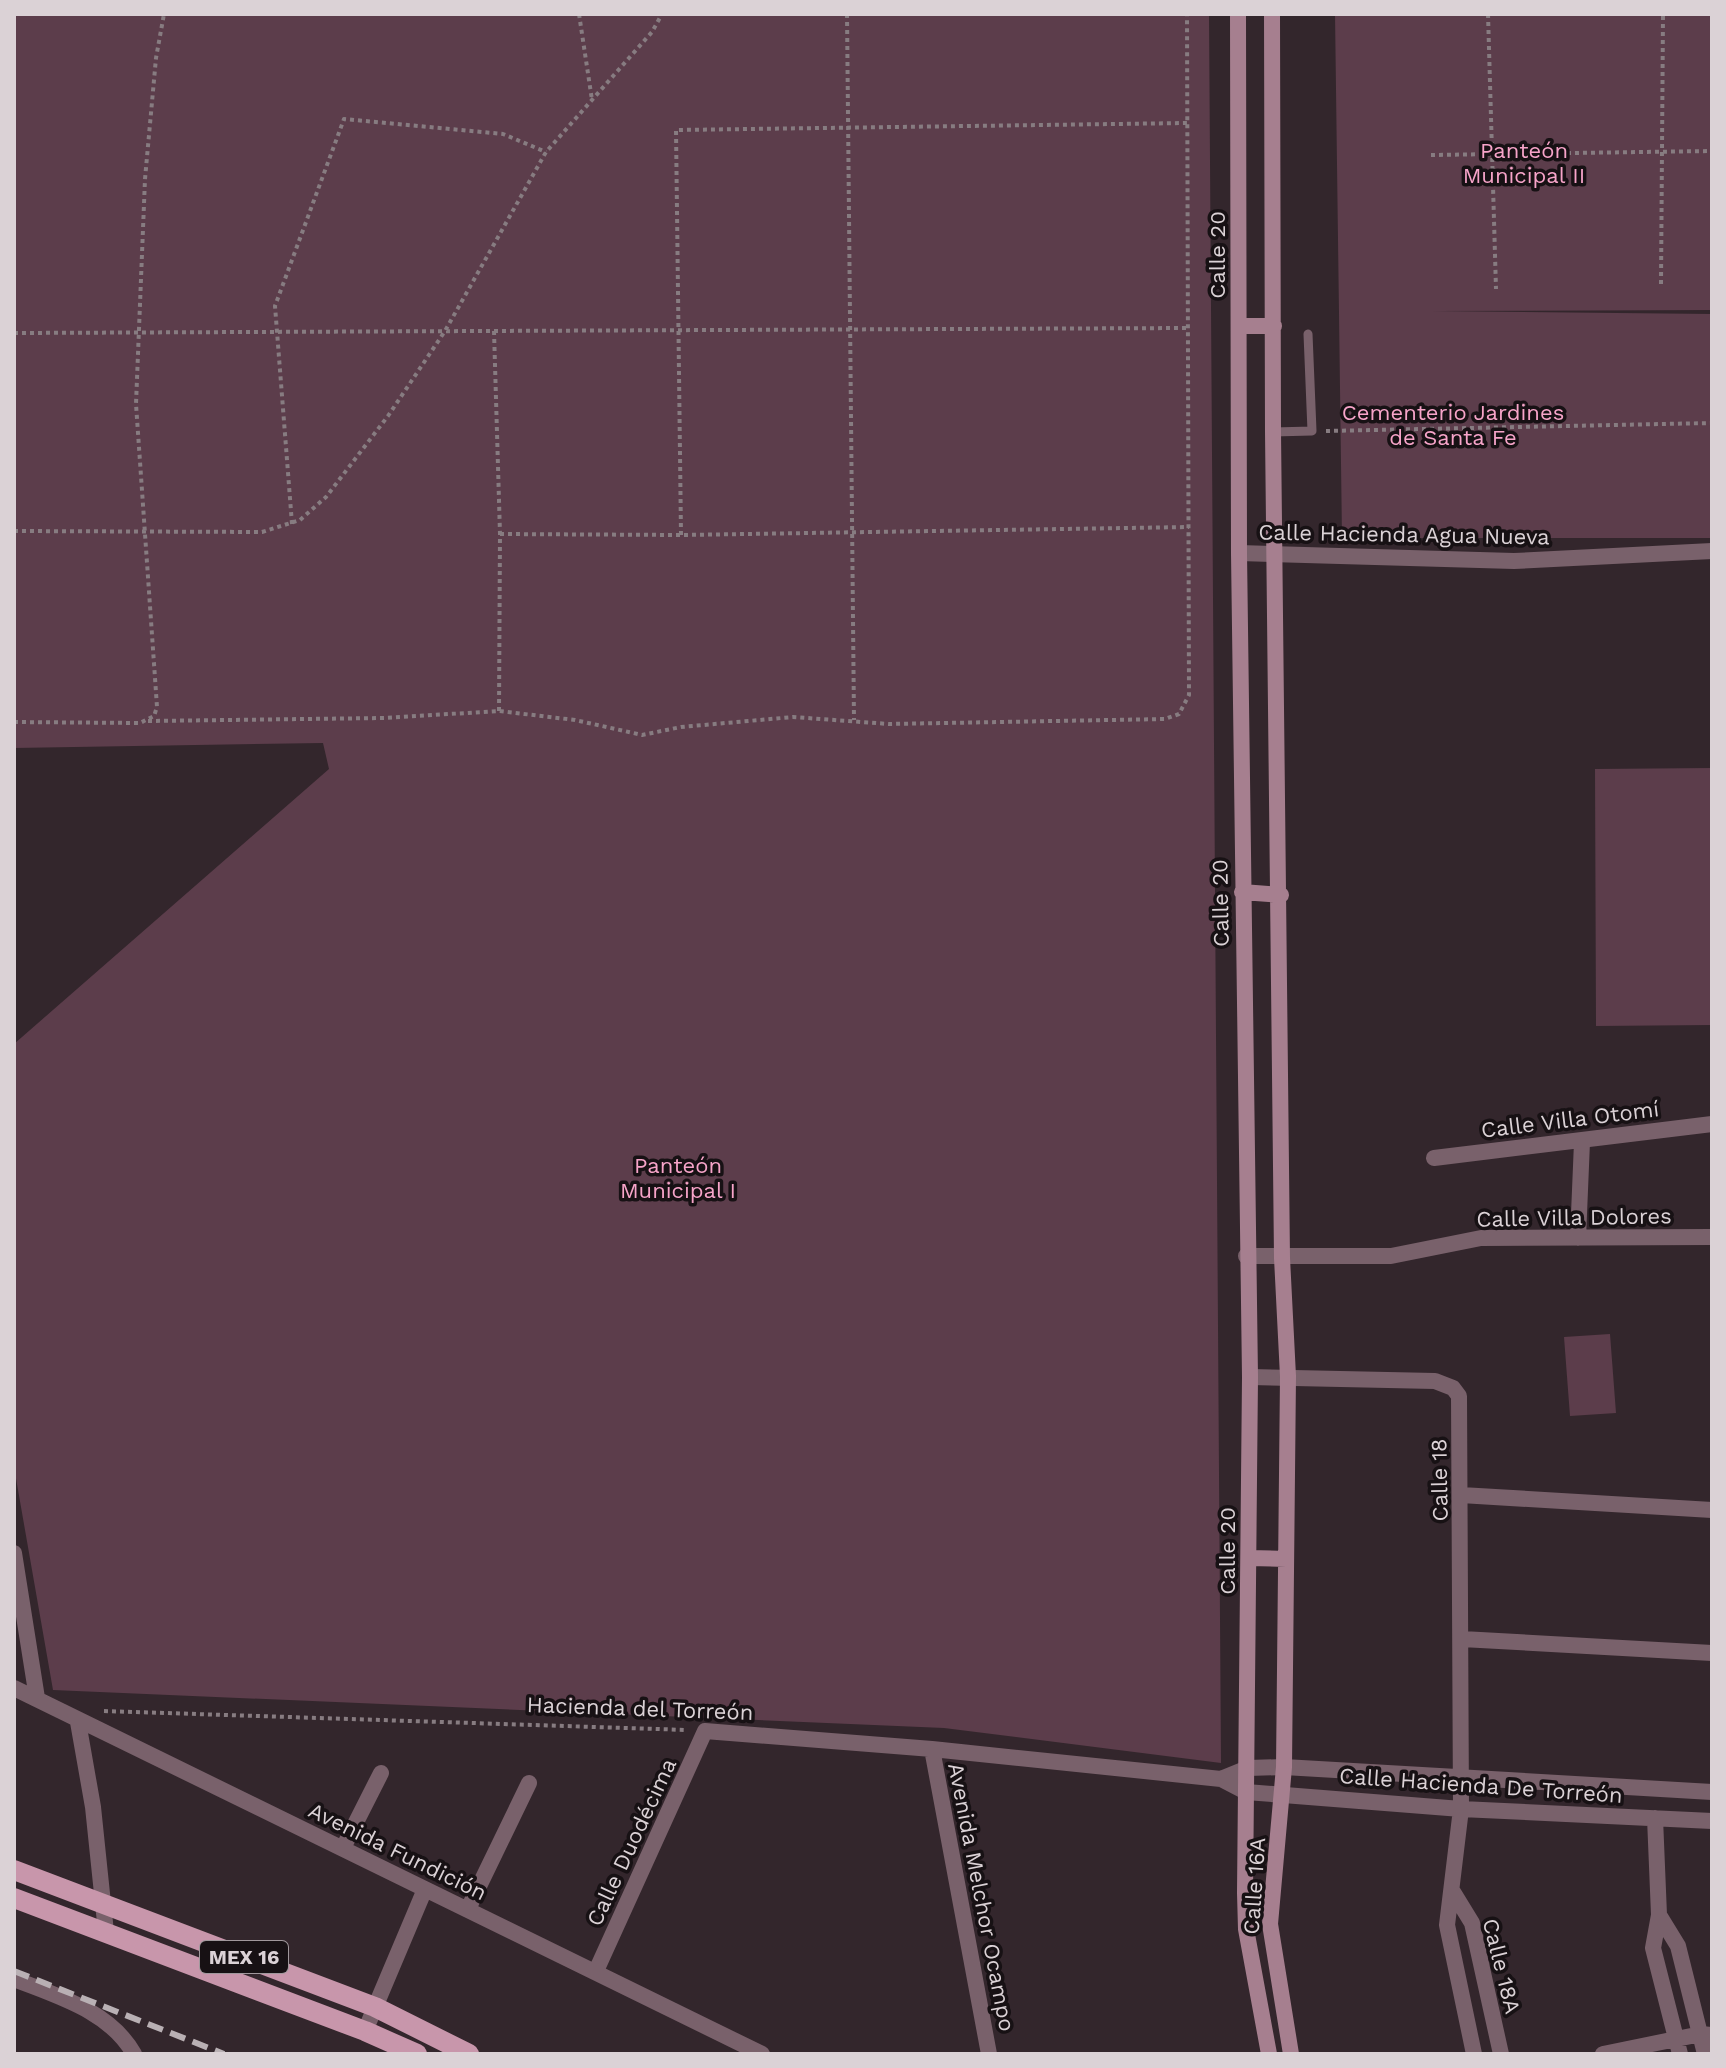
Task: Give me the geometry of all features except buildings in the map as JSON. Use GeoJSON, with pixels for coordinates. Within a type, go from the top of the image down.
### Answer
{"type":"FeatureCollection","features":[{"type":"Feature","properties":{"kind":"main road","name":"Calle 20"},"geometry":{"type":"LineString","coordinates":[[1238,14],[1239,553],[1250,1377],[1246,1792]]}},
{"type":"Feature","properties":{"kind":"main road"},"geometry":{"type":"LineString","coordinates":[[1272,14],[1282,1258],[1288,1376],[1284,1767]]}},
{"type":"Feature","properties":{"kind":"main road"},"geometry":{"type":"LineString","coordinates":[[1239,326],[1274,326]]}},
{"type":"Feature","properties":{"kind":"main road"},"geometry":{"type":"LineString","coordinates":[[1242,892],[1281,895]]}},
{"type":"Feature","properties":{"kind":"main road"},"geometry":{"type":"LineString","coordinates":[[1249,1558],[1286,1559]]}},
{"type":"Feature","properties":{"kind":"main road","name":"Calle 16A"},"geometry":{"type":"LineString","coordinates":[[1284,1767],[1270,1924],[1291,2054]]}},
{"type":"Feature","properties":{"kind":"main road","name":"Calle 16A"},"geometry":{"type":"LineString","coordinates":[[1246,1792],[1246,1929],[1269,2054]]}},
{"type":"Feature","properties":{"kind":"main road","name":"MEX 16"},"geometry":{"type":"LineString","coordinates":[[14,1870],[375,2007],[469,2054]]}},
{"type":"Feature","properties":{"kind":"main road","name":"MEX 16"},"geometry":{"type":"LineString","coordinates":[[14,1898],[365,2031],[417,2054]]}},
{"type":"Feature","properties":{"kind":"street","name":"Calle Hacienda Agua Nueva"},"geometry":{"type":"LineString","coordinates":[[1239,553],[1514,561],[1712,551]]}},
{"type":"Feature","properties":{"kind":"street","name":"Calle Villa Otomí"},"geometry":{"type":"LineString","coordinates":[[1434,1158],[1712,1124]]}},
{"type":"Feature","properties":{"kind":"street"},"geometry":{"type":"LineString","coordinates":[[1578,1238],[1582,1142]]}},
{"type":"Feature","properties":{"kind":"street","name":"Calle Villa Dolores"},"geometry":{"type":"LineString","coordinates":[[1246,1256],[1391,1256],[1481,1238],[1712,1237]]}},
{"type":"Feature","properties":{"kind":"street","name":"Calle 18"},"geometry":{"type":"LineString","coordinates":[[1250,1377],[1435,1381],[1453,1388],[1460,1407],[1460,1777]]}},
{"type":"Feature","properties":{"kind":"street"},"geometry":{"type":"LineString","coordinates":[[1461,1495],[1712,1510]]}},
{"type":"Feature","properties":{"kind":"street"},"geometry":{"type":"LineString","coordinates":[[14,1553],[37,1698]]}},
{"type":"Feature","properties":{"kind":"street"},"geometry":{"type":"LineString","coordinates":[[1462,1639],[1712,1653]]}},
{"type":"Feature","properties":{"kind":"street","name":"Avenida Fundición"},"geometry":{"type":"LineString","coordinates":[[14,1688],[78,1722],[762,2054]]}},
{"type":"Feature","properties":{"kind":"street"},"geometry":{"type":"LineString","coordinates":[[78,1722],[106,1932]]}},
{"type":"Feature","properties":{"kind":"street","name":"Hacienda del Torreón"},"geometry":{"type":"LineString","coordinates":[[705,1731],[932,1749],[1221,1779],[1246,1792]]}},
{"type":"Feature","properties":{"kind":"street","name":"Calle Duodécima"},"geometry":{"type":"LineString","coordinates":[[596,1971],[705,1731]]}},
{"type":"Feature","properties":{"kind":"street","name":"Avenida Melchor Ocampo"},"geometry":{"type":"LineString","coordinates":[[932,1749],[989,2054]]}},
{"type":"Feature","properties":{"kind":"street","name":"Calle Hacienda De Torreón"},"geometry":{"type":"LineString","coordinates":[[1248,1768],[1284,1767],[1712,1792]]}},
{"type":"Feature","properties":{"kind":"street","name":"Hacienda del Torreón"},"geometry":{"type":"LineString","coordinates":[[1221,1779],[1248,1768]]}},
{"type":"Feature","properties":{"kind":"street"},"geometry":{"type":"LineString","coordinates":[[343,1848],[381,1773]]}},
{"type":"Feature","properties":{"kind":"street","name":"Calle 18A"},"geometry":{"type":"LineString","coordinates":[[1460,1777],[1461,1809],[1447,1925],[1474,2054]]}},
{"type":"Feature","properties":{"kind":"street"},"geometry":{"type":"LineString","coordinates":[[468,1909],[529,1783]]}},
{"type":"Feature","properties":{"kind":"street","name":"Calle Hacienda De Torreón"},"geometry":{"type":"LineString","coordinates":[[1246,1792],[1461,1809],[1712,1821]]}},
{"type":"Feature","properties":{"kind":"street"},"geometry":{"type":"LineString","coordinates":[[1655,1818],[1659,1915],[1653,1948],[1678,2046]]}},
{"type":"Feature","properties":{"kind":"street"},"geometry":{"type":"LineString","coordinates":[[365,2031],[425,1889]]}},
{"type":"Feature","properties":{"kind":"street","name":"Calle 18A"},"geometry":{"type":"LineString","coordinates":[[1453,1892],[1472,1923],[1501,2054]]}},
{"type":"Feature","properties":{"kind":"street"},"geometry":{"type":"LineString","coordinates":[[1659,1915],[1678,1946],[1706,2035],[1705,2054]]}},
{"type":"Feature","properties":{"kind":"street"},"geometry":{"type":"LineString","coordinates":[[14,1979],[78,2005],[130,2047]]}},
{"type":"Feature","properties":{"kind":"street"},"geometry":{"type":"LineString","coordinates":[[1603,2054],[1678,2046],[1706,2035]]}},
{"type":"Feature","properties":{"kind":"street"},"geometry":{"type":"LineString","coordinates":[[1705,2054],[1712,2049]]}},
{"type":"Feature","properties":{"kind":"lane"},"geometry":{"type":"LineString","coordinates":[[1273,432],[1312,431],[1308,334]]}},
{"type":"Feature","properties":{"kind":"path"},"geometry":{"type":"LineString","coordinates":[[148,721],[157,707],[136,404],[137,332],[145,179],[156,58],[164,14]]}},
{"type":"Feature","properties":{"kind":"path"},"geometry":{"type":"LineString","coordinates":[[579,14],[592,100]]}},
{"type":"Feature","properties":{"kind":"path"},"geometry":{"type":"LineString","coordinates":[[14,531],[262,532],[292,524],[326,497],[388,416],[445,331],[546,152],[652,32],[662,14]]}},
{"type":"Feature","properties":{"kind":"path"},"geometry":{"type":"LineString","coordinates":[[847,14],[854,720]]}},
{"type":"Feature","properties":{"kind":"path"},"geometry":{"type":"LineString","coordinates":[[14,722],[384,718],[499,711],[575,720],[642,735],[681,727],[793,717],[889,724],[1165,719],[1179,714],[1189,695],[1187,14]]}},
{"type":"Feature","properties":{"kind":"path"},"geometry":{"type":"LineString","coordinates":[[1488,14],[1496,289]]}},
{"type":"Feature","properties":{"kind":"path"},"geometry":{"type":"LineString","coordinates":[[1661,284],[1663,14]]}},
{"type":"Feature","properties":{"kind":"path"},"geometry":{"type":"LineString","coordinates":[[292,524],[275,306],[344,119],[503,134],[546,152]]}},
{"type":"Feature","properties":{"kind":"path"},"geometry":{"type":"LineString","coordinates":[[681,535],[676,330],[676,130],[1187,123]]}},
{"type":"Feature","properties":{"kind":"path"},"geometry":{"type":"LineString","coordinates":[[1431,155],[1712,151]]}},
{"type":"Feature","properties":{"kind":"path"},"geometry":{"type":"LineString","coordinates":[[14,333],[1188,328]]}},
{"type":"Feature","properties":{"kind":"path"},"geometry":{"type":"LineString","coordinates":[[494,331],[500,534],[499,711]]}},
{"type":"Feature","properties":{"kind":"path"},"geometry":{"type":"LineString","coordinates":[[1312,431],[1712,423]]}},
{"type":"Feature","properties":{"kind":"path"},"geometry":{"type":"LineString","coordinates":[[500,534],[681,535],[1189,527]]}},
{"type":"Feature","properties":{"kind":"path","name":"Hacienda del Torreón"},"geometry":{"type":"LineString","coordinates":[[101,1711],[705,1731]]}},
{"type":"Feature","properties":{"kind":"green space","name":"Panteón Municipal I"},"geometry":{"type":"Polygon","coordinates":[[[14,14],[1209,14],[1221,1763],[944,1728],[53,1690],[14,1467],[14,1044],[329,769],[323,743],[14,748],[14,14]]]}},
{"type":"Feature","properties":{"kind":"green space"},"geometry":{"type":"Polygon","coordinates":[[[1335,14],[1712,14],[1712,310],[1433,311],[1712,314],[1712,538],[1342,538],[1335,14]]]}},
{"type":"Feature","properties":{"kind":"green space"},"geometry":{"type":"Polygon","coordinates":[[[1712,768],[1712,1025],[1596,1026],[1595,769],[1712,768]]]}},
{"type":"Feature","properties":{"kind":"green space"},"geometry":{"type":"Polygon","coordinates":[[[1610,1334],[1616,1413],[1570,1416],[1564,1337],[1610,1334]]]}},
{"type":"Feature","properties":{"kind":"railway"},"geometry":{"type":"LineString","coordinates":[[14,1971],[224,2054]]}},
{"type":"Feature","properties":{"kind":"park label","name":"Panteón Municipal II"},"geometry":{"type":"Point","coordinates":[1524,162]}},
{"type":"Feature","properties":{"kind":"park label","name":"Cementerio Jardines de Santa Fe"},"geometry":{"type":"Point","coordinates":[1453,424]}}]}
